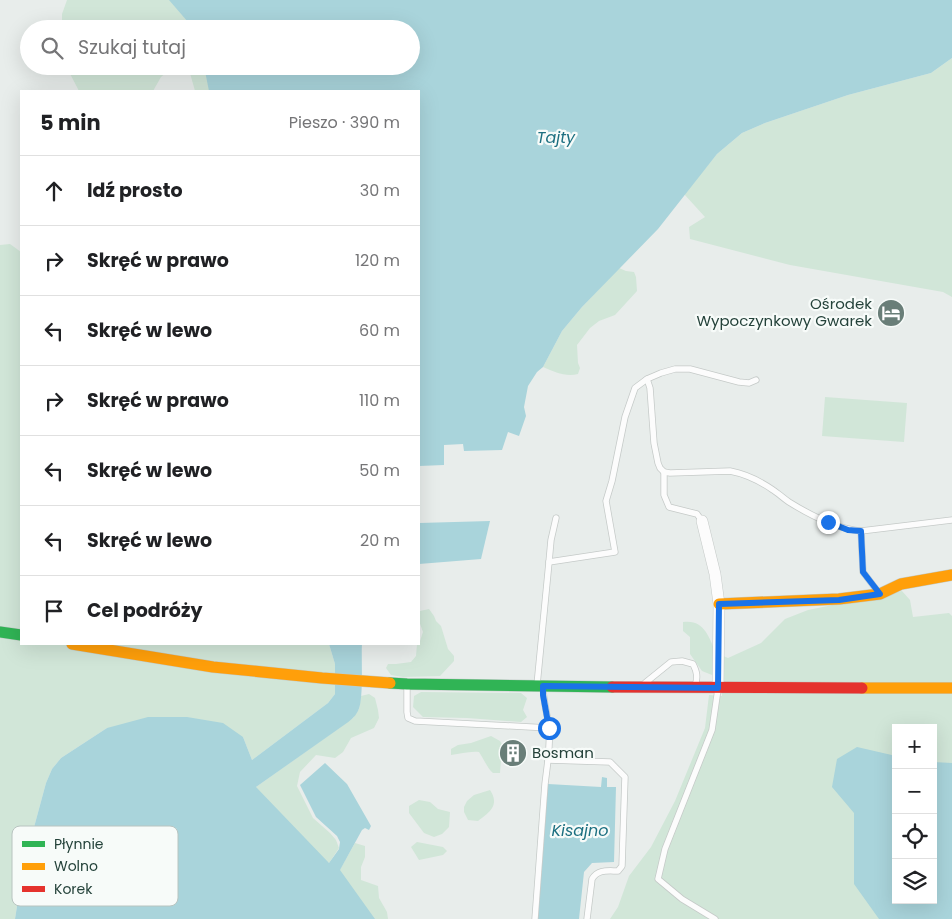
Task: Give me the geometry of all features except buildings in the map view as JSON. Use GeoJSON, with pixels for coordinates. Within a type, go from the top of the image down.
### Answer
{"type":"FeatureCollection","features":[{"type":"Feature","properties":{"kind":"main road"},"geometry":{"type":"LineString","coordinates":[[719,604],[839,600],[880,594],[901,584],[952,575]]}},
{"type":"Feature","properties":{"kind":"main road"},"geometry":{"type":"LineString","coordinates":[[0,632],[20,635]]}},
{"type":"Feature","properties":{"kind":"main road"},"geometry":{"type":"LineString","coordinates":[[78,645],[213,667],[407,684],[694,688],[952,688]]}},
{"type":"Feature","properties":{"kind":"street"},"geometry":{"type":"LineString","coordinates":[[702,521],[715,574],[719,604],[718,688]]}},
{"type":"Feature","properties":{"kind":"lane"},"geometry":{"type":"LineString","coordinates":[[549,562],[615,552],[606,501],[614,474],[625,418],[635,388],[648,379],[675,369],[690,369],[740,382],[749,383],[756,380]]}},
{"type":"Feature","properties":{"kind":"lane"},"geometry":{"type":"LineString","coordinates":[[648,379],[654,443],[658,463],[664,472],[670,474],[730,471],[739,473],[750,477],[788,501],[828,522],[848,530],[861,531],[952,520]]}},
{"type":"Feature","properties":{"kind":"lane"},"geometry":{"type":"LineString","coordinates":[[664,472],[664,495],[669,506],[697,514],[702,521]]}},
{"type":"Feature","properties":{"kind":"lane"},"geometry":{"type":"LineString","coordinates":[[535,919],[545,784],[550,743],[549,728],[540,686],[551,540],[556,518]]}},
{"type":"Feature","properties":{"kind":"lane"},"geometry":{"type":"LineString","coordinates":[[861,531],[863,572],[880,594]]}},
{"type":"Feature","properties":{"kind":"lane"},"geometry":{"type":"LineString","coordinates":[[641,687],[671,662],[682,661],[693,664],[697,671],[694,688]]}},
{"type":"Feature","properties":{"kind":"lane"},"geometry":{"type":"LineString","coordinates":[[407,684],[408,718],[415,721],[549,728]]}},
{"type":"Feature","properties":{"kind":"lane"},"geometry":{"type":"LineString","coordinates":[[715,919],[682,899],[658,879],[665,849],[712,730],[718,688]]}},
{"type":"Feature","properties":{"kind":"lane"},"geometry":{"type":"LineString","coordinates":[[548,760],[610,762],[625,778],[622,866],[618,870],[600,871],[593,876],[587,919]]}},
{"type":"Feature","properties":{"kind":"green space"},"geometry":{"type":"Polygon","coordinates":[[[67,0],[236,0],[259,20],[62,20],[67,0]]]}},
{"type":"Feature","properties":{"kind":"green space"},"geometry":{"type":"Polygon","coordinates":[[[952,58],[952,297],[943,292],[790,265],[690,239],[689,227],[705,217],[684,194],[717,154],[742,133],[765,123],[848,95],[931,73],[952,58]]]}},
{"type":"Feature","properties":{"kind":"green space"},"geometry":{"type":"Polygon","coordinates":[[[71,75],[163,75],[154,90],[78,90],[71,75]]]}},
{"type":"Feature","properties":{"kind":"green space"},"geometry":{"type":"Polygon","coordinates":[[[191,75],[261,75],[249,90],[195,90],[191,75]]]}},
{"type":"Feature","properties":{"kind":"green space"},"geometry":{"type":"Polygon","coordinates":[[[10,244],[20,251],[20,645],[329,645],[335,664],[335,694],[328,703],[252,760],[243,737],[107,728],[61,758],[52,769],[46,783],[34,826],[12,826],[12,906],[17,906],[15,919],[0,919],[0,245],[10,244]]]}},
{"type":"Feature","properties":{"kind":"green space"},"geometry":{"type":"Polygon","coordinates":[[[619,268],[634,272],[637,291],[615,315],[599,321],[590,328],[577,345],[580,368],[578,374],[564,374],[543,367],[562,331],[619,268]]]}},
{"type":"Feature","properties":{"kind":"green space"},"geometry":{"type":"Polygon","coordinates":[[[825,397],[907,403],[904,442],[822,436],[825,397]]]}},
{"type":"Feature","properties":{"kind":"green space"},"geometry":{"type":"Polygon","coordinates":[[[902,591],[910,600],[913,617],[949,613],[952,616],[952,796],[937,795],[937,724],[892,724],[892,904],[908,904],[952,919],[610,919],[618,907],[629,876],[651,847],[675,801],[705,728],[709,695],[722,696],[722,679],[702,671],[690,654],[690,637],[683,631],[683,622],[696,623],[701,626],[708,635],[716,653],[728,658],[761,643],[785,619],[808,610],[902,591]]]}},
{"type":"Feature","properties":{"kind":"green space"},"geometry":{"type":"Polygon","coordinates":[[[429,609],[441,626],[448,649],[454,656],[454,661],[440,676],[403,677],[391,675],[386,668],[388,664],[411,662],[416,656],[417,645],[420,645],[423,632],[420,624],[420,611],[429,609]]]}},
{"type":"Feature","properties":{"kind":"green space"},"geometry":{"type":"Polygon","coordinates":[[[421,692],[521,693],[527,698],[523,710],[527,717],[521,722],[423,717],[413,707],[414,696],[421,692]]]}},
{"type":"Feature","properties":{"kind":"green space"},"geometry":{"type":"Polygon","coordinates":[[[369,694],[375,698],[378,710],[379,718],[374,728],[351,738],[343,752],[335,758],[316,755],[300,772],[297,786],[313,818],[330,833],[336,840],[339,848],[329,863],[256,812],[256,787],[353,718],[359,709],[361,696],[369,694]]]}},
{"type":"Feature","properties":{"kind":"green space"},"geometry":{"type":"Polygon","coordinates":[[[491,736],[500,741],[504,748],[500,773],[493,773],[491,771],[479,752],[451,755],[451,749],[458,745],[491,736]]]}},
{"type":"Feature","properties":{"kind":"green space"},"geometry":{"type":"Polygon","coordinates":[[[490,790],[494,800],[492,808],[478,821],[468,820],[464,812],[467,801],[474,795],[490,790]]]}},
{"type":"Feature","properties":{"kind":"green space"},"geometry":{"type":"Polygon","coordinates":[[[419,800],[430,802],[438,809],[450,812],[449,827],[442,834],[434,837],[424,833],[409,813],[409,806],[419,800]]]}},
{"type":"Feature","properties":{"kind":"green space"},"geometry":{"type":"Polygon","coordinates":[[[417,842],[443,847],[447,851],[443,855],[419,860],[411,847],[417,842]]]}},
{"type":"Feature","properties":{"kind":"green space"},"geometry":{"type":"Polygon","coordinates":[[[355,843],[365,846],[365,857],[361,867],[361,880],[378,886],[379,898],[387,912],[388,919],[312,919],[355,843]]]}},
{"type":"Feature","properties":{"kind":"water","name":"Tajty"},"geometry":{"type":"Polygon","coordinates":[[[169,0],[952,0],[952,58],[931,73],[848,95],[765,123],[742,133],[717,154],[658,229],[582,307],[562,331],[543,367],[537,372],[528,386],[524,407],[526,416],[519,436],[508,432],[502,450],[464,451],[463,444],[444,445],[444,465],[420,466],[420,90],[209,90],[206,75],[420,75],[420,20],[186,20],[169,0]]]}},
{"type":"Feature","properties":{"kind":"water"},"geometry":{"type":"Polygon","coordinates":[[[490,521],[481,559],[420,564],[420,523],[490,521]]]}},
{"type":"Feature","properties":{"kind":"water"},"geometry":{"type":"Polygon","coordinates":[[[329,645],[362,645],[362,689],[358,711],[348,722],[256,787],[329,863],[339,849],[340,842],[337,836],[316,817],[300,785],[325,763],[347,784],[371,826],[369,830],[365,828],[362,830],[340,870],[375,919],[15,919],[17,906],[178,906],[178,826],[34,826],[46,783],[52,769],[61,758],[107,728],[148,717],[187,717],[223,723],[243,737],[252,760],[328,703],[335,694],[335,664],[329,645]]]}},
{"type":"Feature","properties":{"kind":"water"},"geometry":{"type":"Polygon","coordinates":[[[857,747],[892,755],[892,904],[937,904],[937,762],[952,763],[952,919],[879,919],[854,884],[854,813],[832,787],[837,759],[857,747]]]}},
{"type":"Feature","properties":{"kind":"water","name":"Kisajno"},"geometry":{"type":"Polygon","coordinates":[[[602,777],[607,778],[607,787],[616,787],[614,862],[592,863],[584,872],[579,919],[538,919],[548,784],[601,787],[602,777]]]}},
{"type":"Feature","properties":{"kind":"traffic: fast"},"geometry":{"type":"LineString","coordinates":[[0,632],[20,635]]}},
{"type":"Feature","properties":{"kind":"traffic: fast"},"geometry":{"type":"LineString","coordinates":[[390,683],[612,687]]}},
{"type":"Feature","properties":{"kind":"traffic: slow"},"geometry":{"type":"LineString","coordinates":[[719,604],[839,599],[880,594],[901,584],[952,575]]}},
{"type":"Feature","properties":{"kind":"traffic: slow"},"geometry":{"type":"LineString","coordinates":[[78,645],[213,667],[390,683]]}},
{"type":"Feature","properties":{"kind":"traffic: slow"},"geometry":{"type":"LineString","coordinates":[[862,688],[952,688]]}},
{"type":"Feature","properties":{"kind":"traffic: jam"},"geometry":{"type":"LineString","coordinates":[[612,687],[862,688]]}},
{"type":"Feature","properties":{"kind":"place","name":"Ośrodek Wypoczynkowy Gwarek"},"geometry":{"type":"Point","coordinates":[891,313]}},
{"type":"Feature","properties":{"kind":"place","name":"Bosman"},"geometry":{"type":"Point","coordinates":[513,753]}},
{"type":"Feature","properties":{"kind":"route"},"geometry":{"type":"LineString","coordinates":[[549,728],[543,686],[718,688],[719,604],[839,600],[880,594],[863,572],[861,531],[848,530],[828,522]]}}]}
